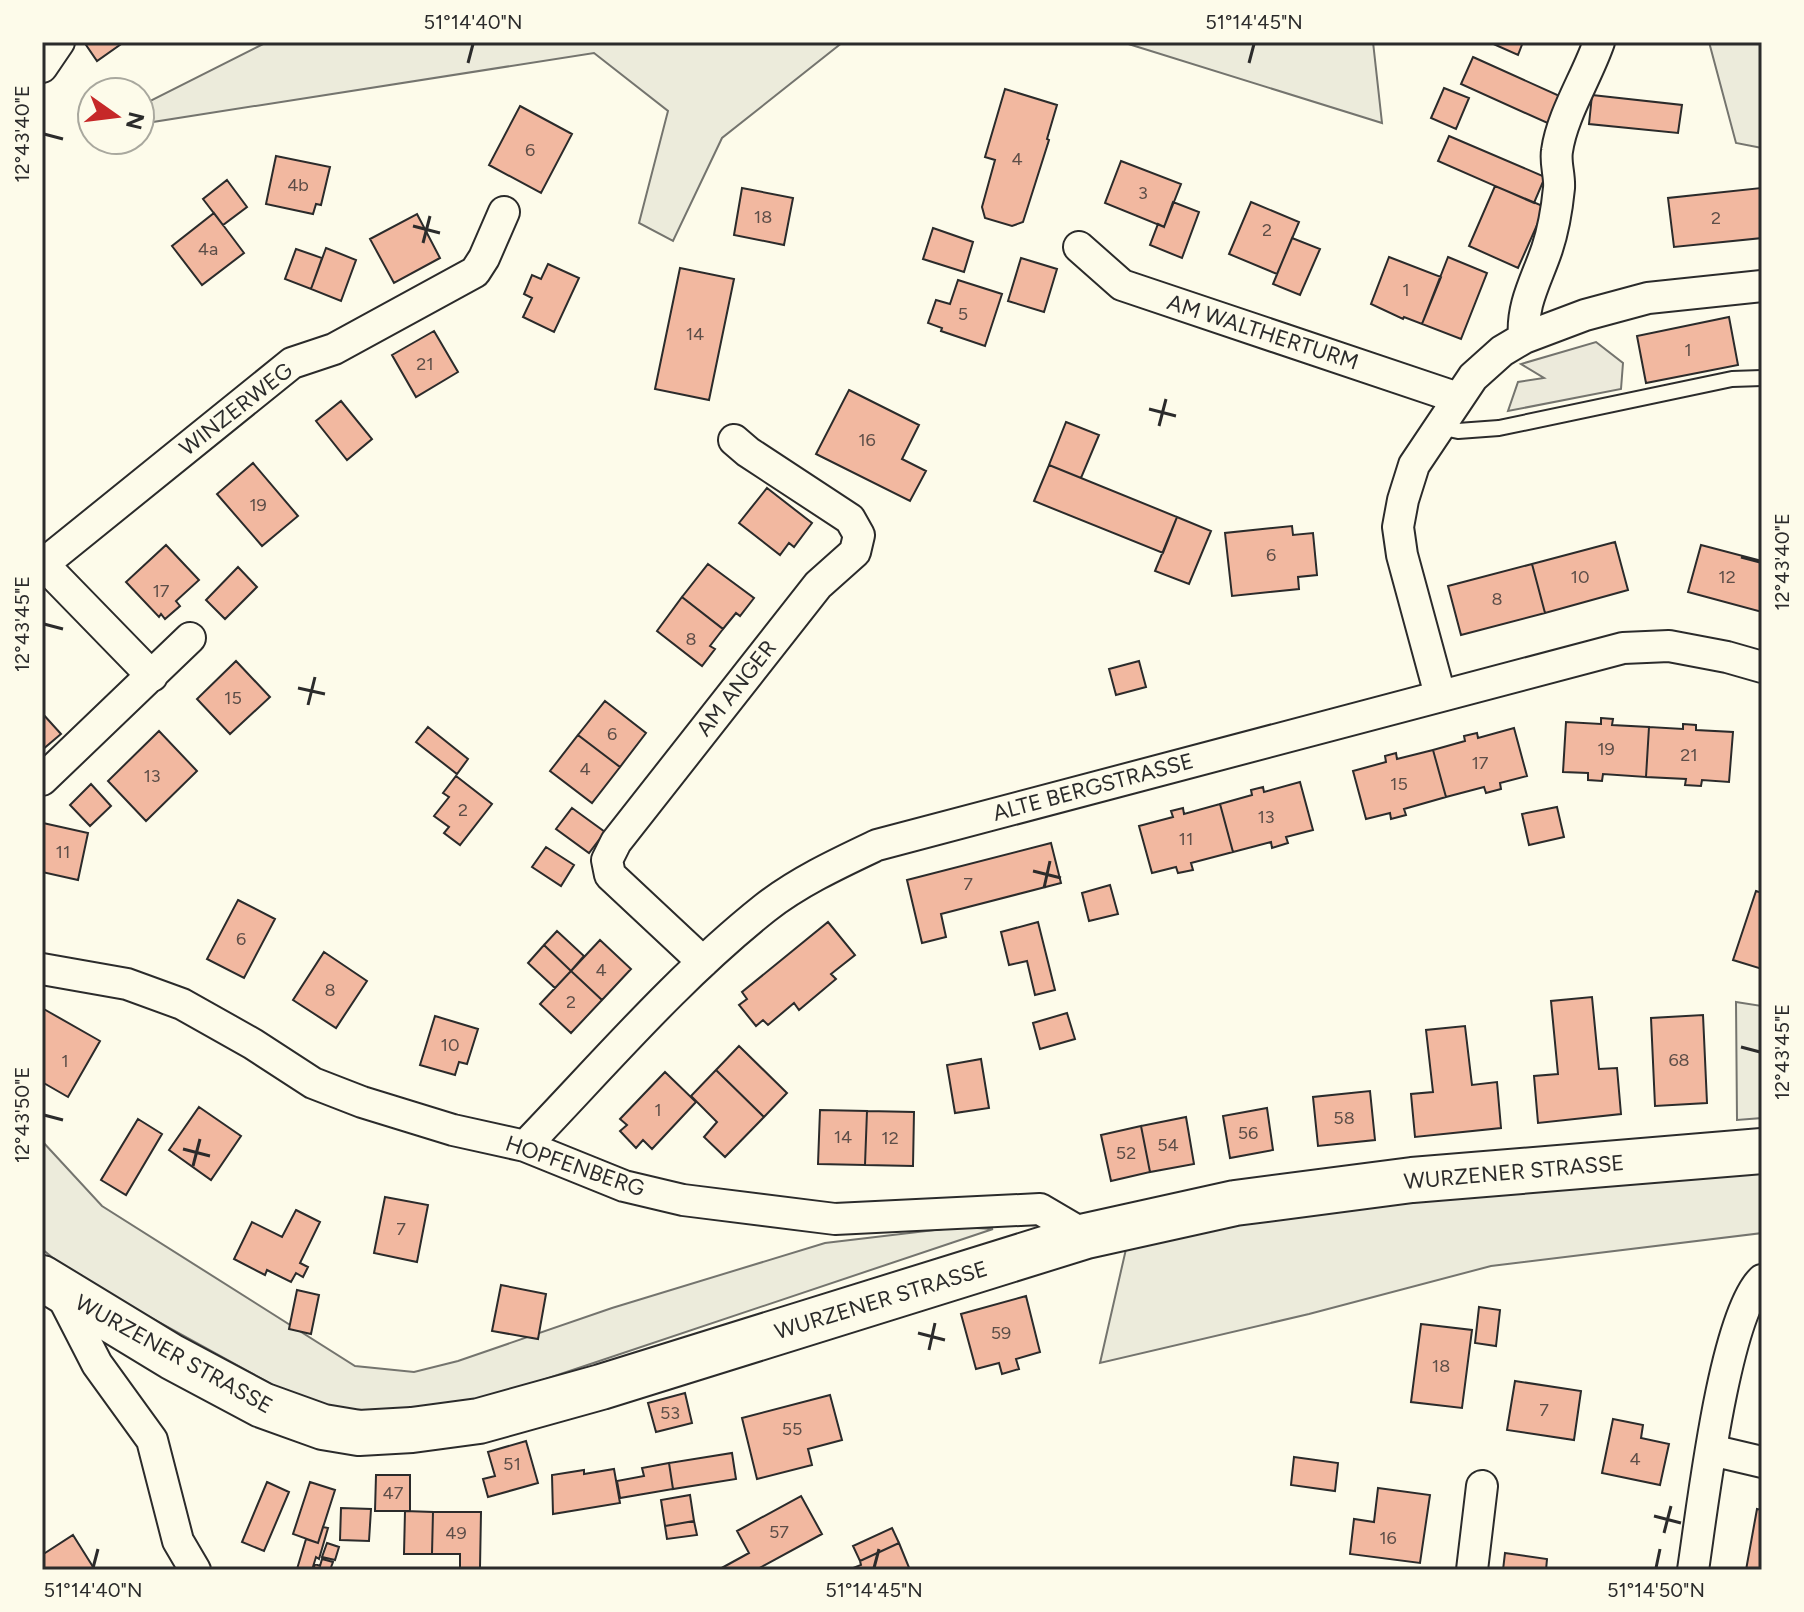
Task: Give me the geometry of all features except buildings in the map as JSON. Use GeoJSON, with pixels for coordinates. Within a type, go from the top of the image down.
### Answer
{"type":"FeatureCollection","features":[{"type":"Feature","properties":{"kind":"main road","name":"WURZENER STRASSE"},"geometry":{"type":"LineString","coordinates":[[51,1284],[172,1357],[262,1405],[323,1427],[359,1433],[412,1430],[479,1421],[1086,1236],[1235,1203],[1397,1182],[1762,1151]]}},
{"type":"Feature","properties":{"kind":"street"},"geometry":{"type":"LineString","coordinates":[[42,67],[59,42]]}},
{"type":"Feature","properties":{"kind":"street"},"geometry":{"type":"LineString","coordinates":[[1524,338],[1522,321],[1547,248],[1559,187],[1557,152],[1569,112],[1599,42]]}},
{"type":"Feature","properties":{"kind":"street","name":"WINZERWEG"},"geometry":{"type":"LineString","coordinates":[[152,676],[43,565],[292,363],[334,349],[475,272],[504,212]]}},
{"type":"Feature","properties":{"kind":"street","name":"AM WALTHERTURM"},"geometry":{"type":"LineString","coordinates":[[1079,247],[1122,285],[1458,398]]}},
{"type":"Feature","properties":{"kind":"street"},"geometry":{"type":"LineString","coordinates":[[1440,695],[1402,555],[1398,527],[1414,465],[1473,377],[1502,351],[1524,338],[1585,315],[1648,298],[1762,286]]}},
{"type":"Feature","properties":{"kind":"street","name":"AM ANGER"},"geometry":{"type":"LineString","coordinates":[[703,962],[610,875],[607,860],[616,842],[818,585],[855,552],[859,535],[850,519],[734,440]]}},
{"type":"Feature","properties":{"kind":"street"},"geometry":{"type":"LineString","coordinates":[[42,780],[190,638]]}},
{"type":"Feature","properties":{"kind":"street","name":"ALTE BERGSTRASSE"},"geometry":{"type":"LineString","coordinates":[[525,1146],[703,962],[767,906],[834,866],[877,845],[1623,648],[1669,646],[1762,667]]}},
{"type":"Feature","properties":{"kind":"street","name":"HOPFENBERG"},"geometry":{"type":"LineString","coordinates":[[42,969],[127,984],[182,1004],[253,1044],[313,1083],[362,1102],[453,1130],[525,1146],[624,1186],[683,1200],[835,1219],[1040,1209],[1086,1236]]}},
{"type":"Feature","properties":{"kind":"street"},"geometry":{"type":"LineString","coordinates":[[1693,1570],[1711,1450],[1734,1337],[1751,1290],[1762,1280]]}},
{"type":"Feature","properties":{"kind":"street"},"geometry":{"type":"LineString","coordinates":[[51,1284],[97,1364],[152,1440],[178,1541],[195,1570]]}},
{"type":"Feature","properties":{"kind":"street"},"geometry":{"type":"LineString","coordinates":[[1711,1450],[1762,1462]]}},
{"type":"Feature","properties":{"kind":"street"},"geometry":{"type":"LineString","coordinates":[[1472,1570],[1482,1486]]}},
{"type":"Feature","properties":{"kind":"lane"},"geometry":{"type":"LineString","coordinates":[[1438,427],[1458,431],[1499,428],[1732,379],[1762,378]]}},
{"type":"Feature","properties":{"kind":"shaded area"},"geometry":{"type":"Polygon","coordinates":[[[267,42],[843,42],[722,138],[673,241],[639,223],[668,111],[594,53],[156,121],[156,98],[267,42]]]}},
{"type":"Feature","properties":{"kind":"shaded area"},"geometry":{"type":"Polygon","coordinates":[[[1122,42],[1373,42],[1382,123],[1122,42]]]}},
{"type":"Feature","properties":{"kind":"shaded area"},"geometry":{"type":"Polygon","coordinates":[[[1709,42],[1762,42],[1762,148],[1736,143],[1709,42]]]}},
{"type":"Feature","properties":{"kind":"shaded area"},"geometry":{"type":"Polygon","coordinates":[[[1596,342],[1623,363],[1621,389],[1508,411],[1518,382],[1544,378],[1521,364],[1596,342]]]}},
{"type":"Feature","properties":{"kind":"shaded area"},"geometry":{"type":"Polygon","coordinates":[[[1736,1002],[1762,1006],[1762,1118],[1737,1120],[1736,1002]]]}},
{"type":"Feature","properties":{"kind":"shaded area"},"geometry":{"type":"Polygon","coordinates":[[[42,1141],[102,1206],[355,1366],[414,1372],[458,1361],[612,1308],[825,1243],[960,1227],[993,1229],[474,1403],[355,1415],[302,1401],[75,1276],[42,1249],[42,1141]]]}},
{"type":"Feature","properties":{"kind":"shaded area"},"geometry":{"type":"Polygon","coordinates":[[[1762,1171],[1762,1233],[1491,1266],[1309,1314],[1100,1363],[1126,1249],[1239,1222],[1414,1200],[1762,1171]]]}}]}
